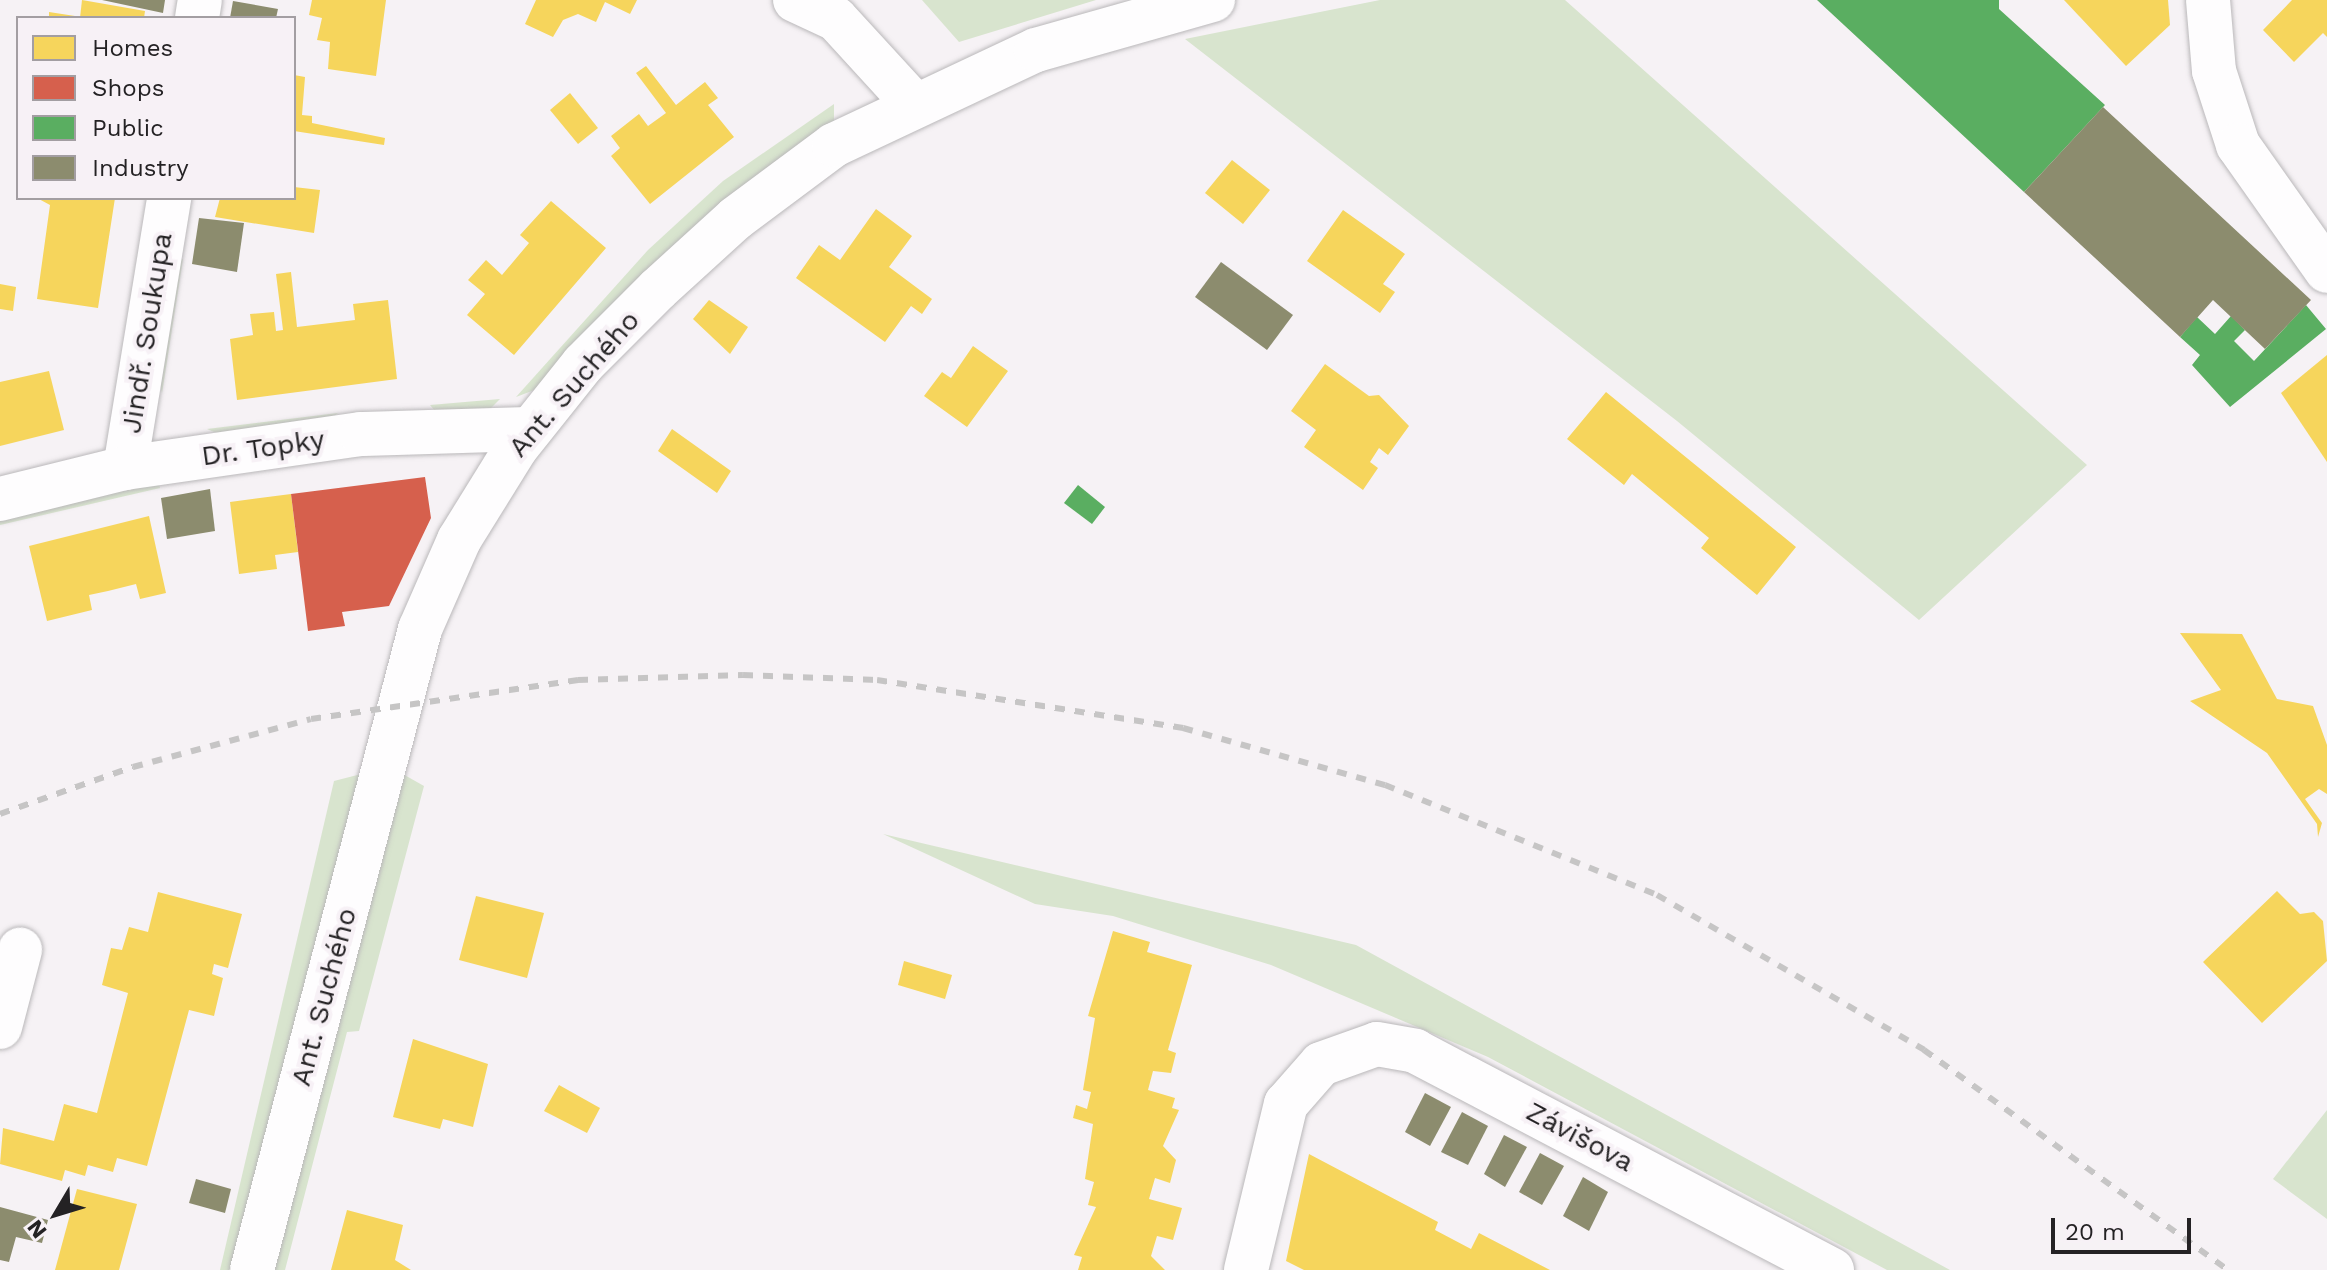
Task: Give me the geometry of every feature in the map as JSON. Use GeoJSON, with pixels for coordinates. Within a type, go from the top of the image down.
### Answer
{"type":"FeatureCollection","features":[{"type":"Feature","properties":{"kind":"street"},"geometry":{"type":"LineString","coordinates":[[795,0],[836,19],[912,102]]}},
{"type":"Feature","properties":{"kind":"street","name":"Ant. Suchého"},"geometry":{"type":"LineString","coordinates":[[252,1270],[420,629],[459,540],[530,429],[620,326],[736,218],[834,145],[912,102],[1036,50],[1213,0]]}},
{"type":"Feature","properties":{"kind":"street"},"geometry":{"type":"LineString","coordinates":[[2208,0],[2214,71],[2238,145],[2327,271]]}},
{"type":"Feature","properties":{"kind":"street","name":"Jindř. Soukupa"},"geometry":{"type":"LineString","coordinates":[[125,468],[169,200]]}},
{"type":"Feature","properties":{"kind":"street","name":"Dr. Topky"},"geometry":{"type":"LineString","coordinates":[[0,499],[125,468],[361,434],[530,429]]}},
{"type":"Feature","properties":{"kind":"street"},"geometry":{"type":"LineString","coordinates":[[0,1027],[20,950]]}},
{"type":"Feature","properties":{"kind":"street","name":"Závišova"},"geometry":{"type":"LineString","coordinates":[[1246,1270],[1279,1117],[1321,1064],[1363,1045],[1415,1051],[1832,1270]]}},
{"type":"Feature","properties":{"kind":"green space"},"geometry":{"type":"Polygon","coordinates":[[[922,0],[1096,0],[959,42],[922,0]]]}},
{"type":"Feature","properties":{"kind":"green space"},"geometry":{"type":"Polygon","coordinates":[[[1380,0],[1565,0],[2087,465],[1919,620],[1677,421],[1185,39],[1380,0]]]}},
{"type":"Feature","properties":{"kind":"green space"},"geometry":{"type":"Polygon","coordinates":[[[834,104],[834,122],[537,389],[516,397],[648,250],[723,181],[834,104]]]}},
{"type":"Feature","properties":{"kind":"green space"},"geometry":{"type":"Polygon","coordinates":[[[183,259],[162,393],[157,374],[172,262],[183,259]]]}},
{"type":"Feature","properties":{"kind":"green space"},"geometry":{"type":"Polygon","coordinates":[[[500,399],[491,408],[436,412],[430,405],[500,399]]]}},
{"type":"Feature","properties":{"kind":"green space"},"geometry":{"type":"Polygon","coordinates":[[[338,413],[328,422],[226,437],[207,429],[338,413]]]}},
{"type":"Feature","properties":{"kind":"green space"},"geometry":{"type":"Polygon","coordinates":[[[158,480],[160,488],[0,525],[0,516],[158,480]]]}},
{"type":"Feature","properties":{"kind":"green space"},"geometry":{"type":"Polygon","coordinates":[[[369,772],[234,1270],[220,1270],[334,781],[369,772]]]}},
{"type":"Feature","properties":{"kind":"green space"},"geometry":{"type":"Polygon","coordinates":[[[401,773],[424,786],[359,1031],[347,1032],[285,1270],[272,1270],[401,773]]]}},
{"type":"Feature","properties":{"kind":"green space"},"geometry":{"type":"Polygon","coordinates":[[[883,834],[1356,945],[1950,1270],[1887,1270],[1488,1057],[1271,965],[1113,916],[1035,904],[883,834]]]}},
{"type":"Feature","properties":{"kind":"green space"},"geometry":{"type":"Polygon","coordinates":[[[2327,1110],[2327,1219],[2273,1179],[2327,1110]]]}},
{"type":"Feature","properties":{"kind":"building: Homes"},"geometry":{"type":"Polygon","coordinates":[[[82,0],[145,11],[144,16],[80,16],[82,0]]]}},
{"type":"Feature","properties":{"kind":"building: Homes"},"geometry":{"type":"Polygon","coordinates":[[[312,0],[386,0],[376,76],[328,69],[330,42],[317,40],[322,18],[309,15],[312,0]]]}},
{"type":"Feature","properties":{"kind":"building: Homes"},"geometry":{"type":"Polygon","coordinates":[[[536,0],[637,0],[630,14],[605,2],[596,22],[578,14],[563,20],[553,37],[525,24],[536,0]]]}},
{"type":"Feature","properties":{"kind":"building: Homes"},"geometry":{"type":"Polygon","coordinates":[[[2064,0],[2168,0],[2170,25],[2126,66],[2064,0]]]}},
{"type":"Feature","properties":{"kind":"building: Homes"},"geometry":{"type":"Polygon","coordinates":[[[2292,0],[2327,0],[2327,37],[2323,33],[2294,62],[2263,30],[2292,0]]]}},
{"type":"Feature","properties":{"kind":"building: Homes"},"geometry":{"type":"Polygon","coordinates":[[[49,12],[75,16],[49,16],[49,12]]]}},
{"type":"Feature","properties":{"kind":"building: Homes"},"geometry":{"type":"Polygon","coordinates":[[[646,66],[676,105],[705,82],[718,98],[708,105],[734,137],[650,204],[611,156],[620,148],[611,136],[639,114],[648,126],[666,113],[636,73],[646,66]]]}},
{"type":"Feature","properties":{"kind":"building: Homes"},"geometry":{"type":"Polygon","coordinates":[[[296,75],[305,77],[302,115],[312,116],[312,123],[385,138],[384,145],[296,131],[296,75]]]}},
{"type":"Feature","properties":{"kind":"building: Homes"},"geometry":{"type":"Polygon","coordinates":[[[570,93],[598,128],[578,144],[550,110],[570,93]]]}},
{"type":"Feature","properties":{"kind":"building: Homes"},"geometry":{"type":"Polygon","coordinates":[[[1232,160],[1270,190],[1243,224],[1205,193],[1232,160]]]}},
{"type":"Feature","properties":{"kind":"building: Homes"},"geometry":{"type":"Polygon","coordinates":[[[296,187],[320,190],[314,233],[215,217],[219,200],[296,200],[296,187]]]}},
{"type":"Feature","properties":{"kind":"building: Homes"},"geometry":{"type":"Polygon","coordinates":[[[41,200],[115,200],[98,308],[37,299],[50,205],[41,200]]]}},
{"type":"Feature","properties":{"kind":"building: Homes"},"geometry":{"type":"Polygon","coordinates":[[[551,201],[606,248],[514,355],[467,315],[485,294],[468,280],[486,260],[502,275],[529,243],[520,235],[551,201]]]}},
{"type":"Feature","properties":{"kind":"building: Homes"},"geometry":{"type":"Polygon","coordinates":[[[876,209],[912,236],[889,267],[932,299],[922,314],[911,306],[885,342],[796,278],[819,245],[840,260],[876,209]]]}},
{"type":"Feature","properties":{"kind":"building: Homes"},"geometry":{"type":"Polygon","coordinates":[[[1343,210],[1405,254],[1383,284],[1395,292],[1380,313],[1307,261],[1343,210]]]}},
{"type":"Feature","properties":{"kind":"building: Homes"},"geometry":{"type":"Polygon","coordinates":[[[291,272],[297,327],[355,320],[353,304],[388,300],[397,379],[237,400],[230,339],[253,335],[250,314],[274,312],[276,331],[283,330],[276,274],[291,272]]]}},
{"type":"Feature","properties":{"kind":"building: Homes"},"geometry":{"type":"Polygon","coordinates":[[[0,284],[16,287],[13,311],[0,309],[0,284]]]}},
{"type":"Feature","properties":{"kind":"building: Homes"},"geometry":{"type":"Polygon","coordinates":[[[709,300],[748,327],[730,354],[693,319],[709,300]]]}},
{"type":"Feature","properties":{"kind":"building: Homes"},"geometry":{"type":"Polygon","coordinates":[[[973,346],[1008,371],[967,427],[924,396],[942,372],[951,378],[973,346]]]}},
{"type":"Feature","properties":{"kind":"building: Homes"},"geometry":{"type":"Polygon","coordinates":[[[2327,355],[2327,462],[2281,393],[2327,355]]]}},
{"type":"Feature","properties":{"kind":"building: Homes"},"geometry":{"type":"Polygon","coordinates":[[[1325,364],[1369,396],[1379,395],[1409,426],[1388,455],[1379,448],[1370,462],[1378,468],[1363,490],[1304,447],[1316,430],[1291,411],[1325,364]]]}},
{"type":"Feature","properties":{"kind":"building: Homes"},"geometry":{"type":"Polygon","coordinates":[[[49,371],[64,430],[0,446],[0,382],[49,371]]]}},
{"type":"Feature","properties":{"kind":"building: Homes"},"geometry":{"type":"Polygon","coordinates":[[[1606,392],[1796,547],[1757,595],[1701,548],[1709,538],[1632,474],[1624,485],[1567,439],[1606,392]]]}},
{"type":"Feature","properties":{"kind":"building: Homes"},"geometry":{"type":"Polygon","coordinates":[[[672,429],[731,471],[717,493],[658,451],[672,429]]]}},
{"type":"Feature","properties":{"kind":"building: Homes"},"geometry":{"type":"Polygon","coordinates":[[[291,494],[298,552],[275,555],[277,569],[239,574],[230,502],[291,494]]]}},
{"type":"Feature","properties":{"kind":"building: Homes"},"geometry":{"type":"Polygon","coordinates":[[[149,516],[166,593],[140,599],[136,584],[89,595],[92,610],[47,621],[29,546],[149,516]]]}},
{"type":"Feature","properties":{"kind":"building: Homes"},"geometry":{"type":"Polygon","coordinates":[[[2180,633],[2242,634],[2277,699],[2313,706],[2327,745],[2327,794],[2319,789],[2305,799],[2322,823],[2318,837],[2317,824],[2267,753],[2190,701],[2221,690],[2180,633]]]}},
{"type":"Feature","properties":{"kind":"building: Homes"},"geometry":{"type":"Polygon","coordinates":[[[2277,891],[2300,914],[2314,912],[2323,921],[2327,961],[2262,1023],[2203,962],[2277,891]]]}},
{"type":"Feature","properties":{"kind":"building: Homes"},"geometry":{"type":"Polygon","coordinates":[[[158,892],[242,914],[228,968],[214,964],[212,974],[223,978],[214,1016],[189,1010],[147,1166],[117,1158],[113,1172],[88,1165],[85,1176],[65,1170],[62,1181],[0,1164],[3,1128],[54,1141],[64,1104],[97,1113],[128,993],[102,985],[111,948],[122,950],[129,927],[148,932],[158,892]]]}},
{"type":"Feature","properties":{"kind":"building: Homes"},"geometry":{"type":"Polygon","coordinates":[[[476,896],[544,913],[527,978],[459,960],[476,896]]]}},
{"type":"Feature","properties":{"kind":"building: Homes"},"geometry":{"type":"Polygon","coordinates":[[[1113,931],[1150,942],[1147,952],[1192,965],[1168,1050],[1176,1053],[1171,1073],[1153,1071],[1148,1090],[1175,1098],[1172,1108],[1179,1110],[1163,1146],[1176,1160],[1170,1183],[1155,1178],[1149,1199],[1182,1208],[1173,1240],[1157,1236],[1151,1256],[1165,1270],[1078,1270],[1082,1257],[1074,1255],[1096,1207],[1088,1205],[1094,1182],[1085,1179],[1093,1124],[1073,1118],[1076,1105],[1087,1109],[1091,1092],[1083,1090],[1095,1018],[1088,1016],[1113,931]]]}},
{"type":"Feature","properties":{"kind":"building: Homes"},"geometry":{"type":"Polygon","coordinates":[[[904,961],[952,975],[945,999],[898,985],[904,961]]]}},
{"type":"Feature","properties":{"kind":"building: Homes"},"geometry":{"type":"Polygon","coordinates":[[[413,1039],[488,1064],[473,1127],[443,1119],[440,1129],[393,1117],[413,1039]]]}},
{"type":"Feature","properties":{"kind":"building: Homes"},"geometry":{"type":"Polygon","coordinates":[[[559,1085],[600,1108],[587,1133],[544,1111],[559,1085]]]}},
{"type":"Feature","properties":{"kind":"building: Homes"},"geometry":{"type":"Polygon","coordinates":[[[1309,1154],[1438,1222],[1435,1230],[1471,1249],[1479,1233],[1550,1270],[1304,1270],[1286,1261],[1309,1154]]]}},
{"type":"Feature","properties":{"kind":"building: Homes"},"geometry":{"type":"Polygon","coordinates":[[[77,1189],[137,1204],[119,1270],[55,1270],[77,1189]]]}},
{"type":"Feature","properties":{"kind":"building: Homes"},"geometry":{"type":"Polygon","coordinates":[[[347,1210],[403,1225],[395,1260],[411,1270],[331,1270],[347,1210]]]}},
{"type":"Feature","properties":{"kind":"building: Shops"},"geometry":{"type":"Polygon","coordinates":[[[425,477],[431,518],[389,606],[342,612],[345,626],[308,631],[291,494],[425,477]]]}},
{"type":"Feature","properties":{"kind":"building: Public"},"geometry":{"type":"Polygon","coordinates":[[[1817,0],[1999,0],[1999,9],[2105,105],[2024,192],[1817,0]]]}},
{"type":"Feature","properties":{"kind":"building: Public"},"geometry":{"type":"Polygon","coordinates":[[[2306,305],[2326,329],[2230,407],[2192,365],[2200,355],[2180,337],[2197,317],[2215,334],[2231,316],[2245,330],[2234,341],[2254,361],[2306,305]]]}},
{"type":"Feature","properties":{"kind":"building: Public"},"geometry":{"type":"Polygon","coordinates":[[[1078,485],[1105,507],[1092,524],[1064,503],[1078,485]]]}},
{"type":"Feature","properties":{"kind":"building: Industry"},"geometry":{"type":"Polygon","coordinates":[[[102,0],[165,0],[163,13],[102,0]]]}},
{"type":"Feature","properties":{"kind":"building: Industry"},"geometry":{"type":"Polygon","coordinates":[[[233,1],[278,9],[276,16],[230,16],[233,1]]]}},
{"type":"Feature","properties":{"kind":"building: Industry"},"geometry":{"type":"Polygon","coordinates":[[[2103,107],[2311,300],[2265,349],[2213,300],[2180,337],[2024,192],[2103,107]]]}},
{"type":"Feature","properties":{"kind":"building: Industry"},"geometry":{"type":"Polygon","coordinates":[[[199,218],[244,223],[237,272],[192,264],[199,218]]]}},
{"type":"Feature","properties":{"kind":"building: Industry"},"geometry":{"type":"Polygon","coordinates":[[[1221,262],[1293,315],[1267,350],[1195,297],[1221,262]]]}},
{"type":"Feature","properties":{"kind":"building: Industry"},"geometry":{"type":"Polygon","coordinates":[[[210,489],[215,531],[167,539],[161,498],[210,489]]]}},
{"type":"Feature","properties":{"kind":"building: Industry"},"geometry":{"type":"Polygon","coordinates":[[[1425,1093],[1451,1107],[1430,1146],[1405,1132],[1425,1093]]]}},
{"type":"Feature","properties":{"kind":"building: Industry"},"geometry":{"type":"Polygon","coordinates":[[[1462,1112],[1488,1126],[1468,1165],[1441,1152],[1462,1112]]]}},
{"type":"Feature","properties":{"kind":"building: Industry"},"geometry":{"type":"Polygon","coordinates":[[[1504,1135],[1527,1147],[1505,1187],[1484,1174],[1504,1135]]]}},
{"type":"Feature","properties":{"kind":"building: Industry"},"geometry":{"type":"Polygon","coordinates":[[[1540,1153],[1564,1166],[1542,1205],[1519,1192],[1540,1153]]]}},
{"type":"Feature","properties":{"kind":"building: Industry"},"geometry":{"type":"Polygon","coordinates":[[[1583,1177],[1608,1192],[1589,1231],[1563,1216],[1583,1177]]]}},
{"type":"Feature","properties":{"kind":"building: Industry"},"geometry":{"type":"Polygon","coordinates":[[[196,1179],[231,1189],[225,1213],[189,1203],[196,1179]]]}},
{"type":"Feature","properties":{"kind":"building: Industry"},"geometry":{"type":"Polygon","coordinates":[[[0,1207],[48,1220],[42,1243],[16,1237],[9,1262],[0,1260],[0,1207]]]}},
{"type":"Feature","properties":{"kind":"railway"},"geometry":{"type":"LineString","coordinates":[[0,814],[133,767],[311,719],[578,680],[743,675],[877,680],[1183,728],[1385,785],[1657,895],[1924,1050],[2228,1270]]}}]}
